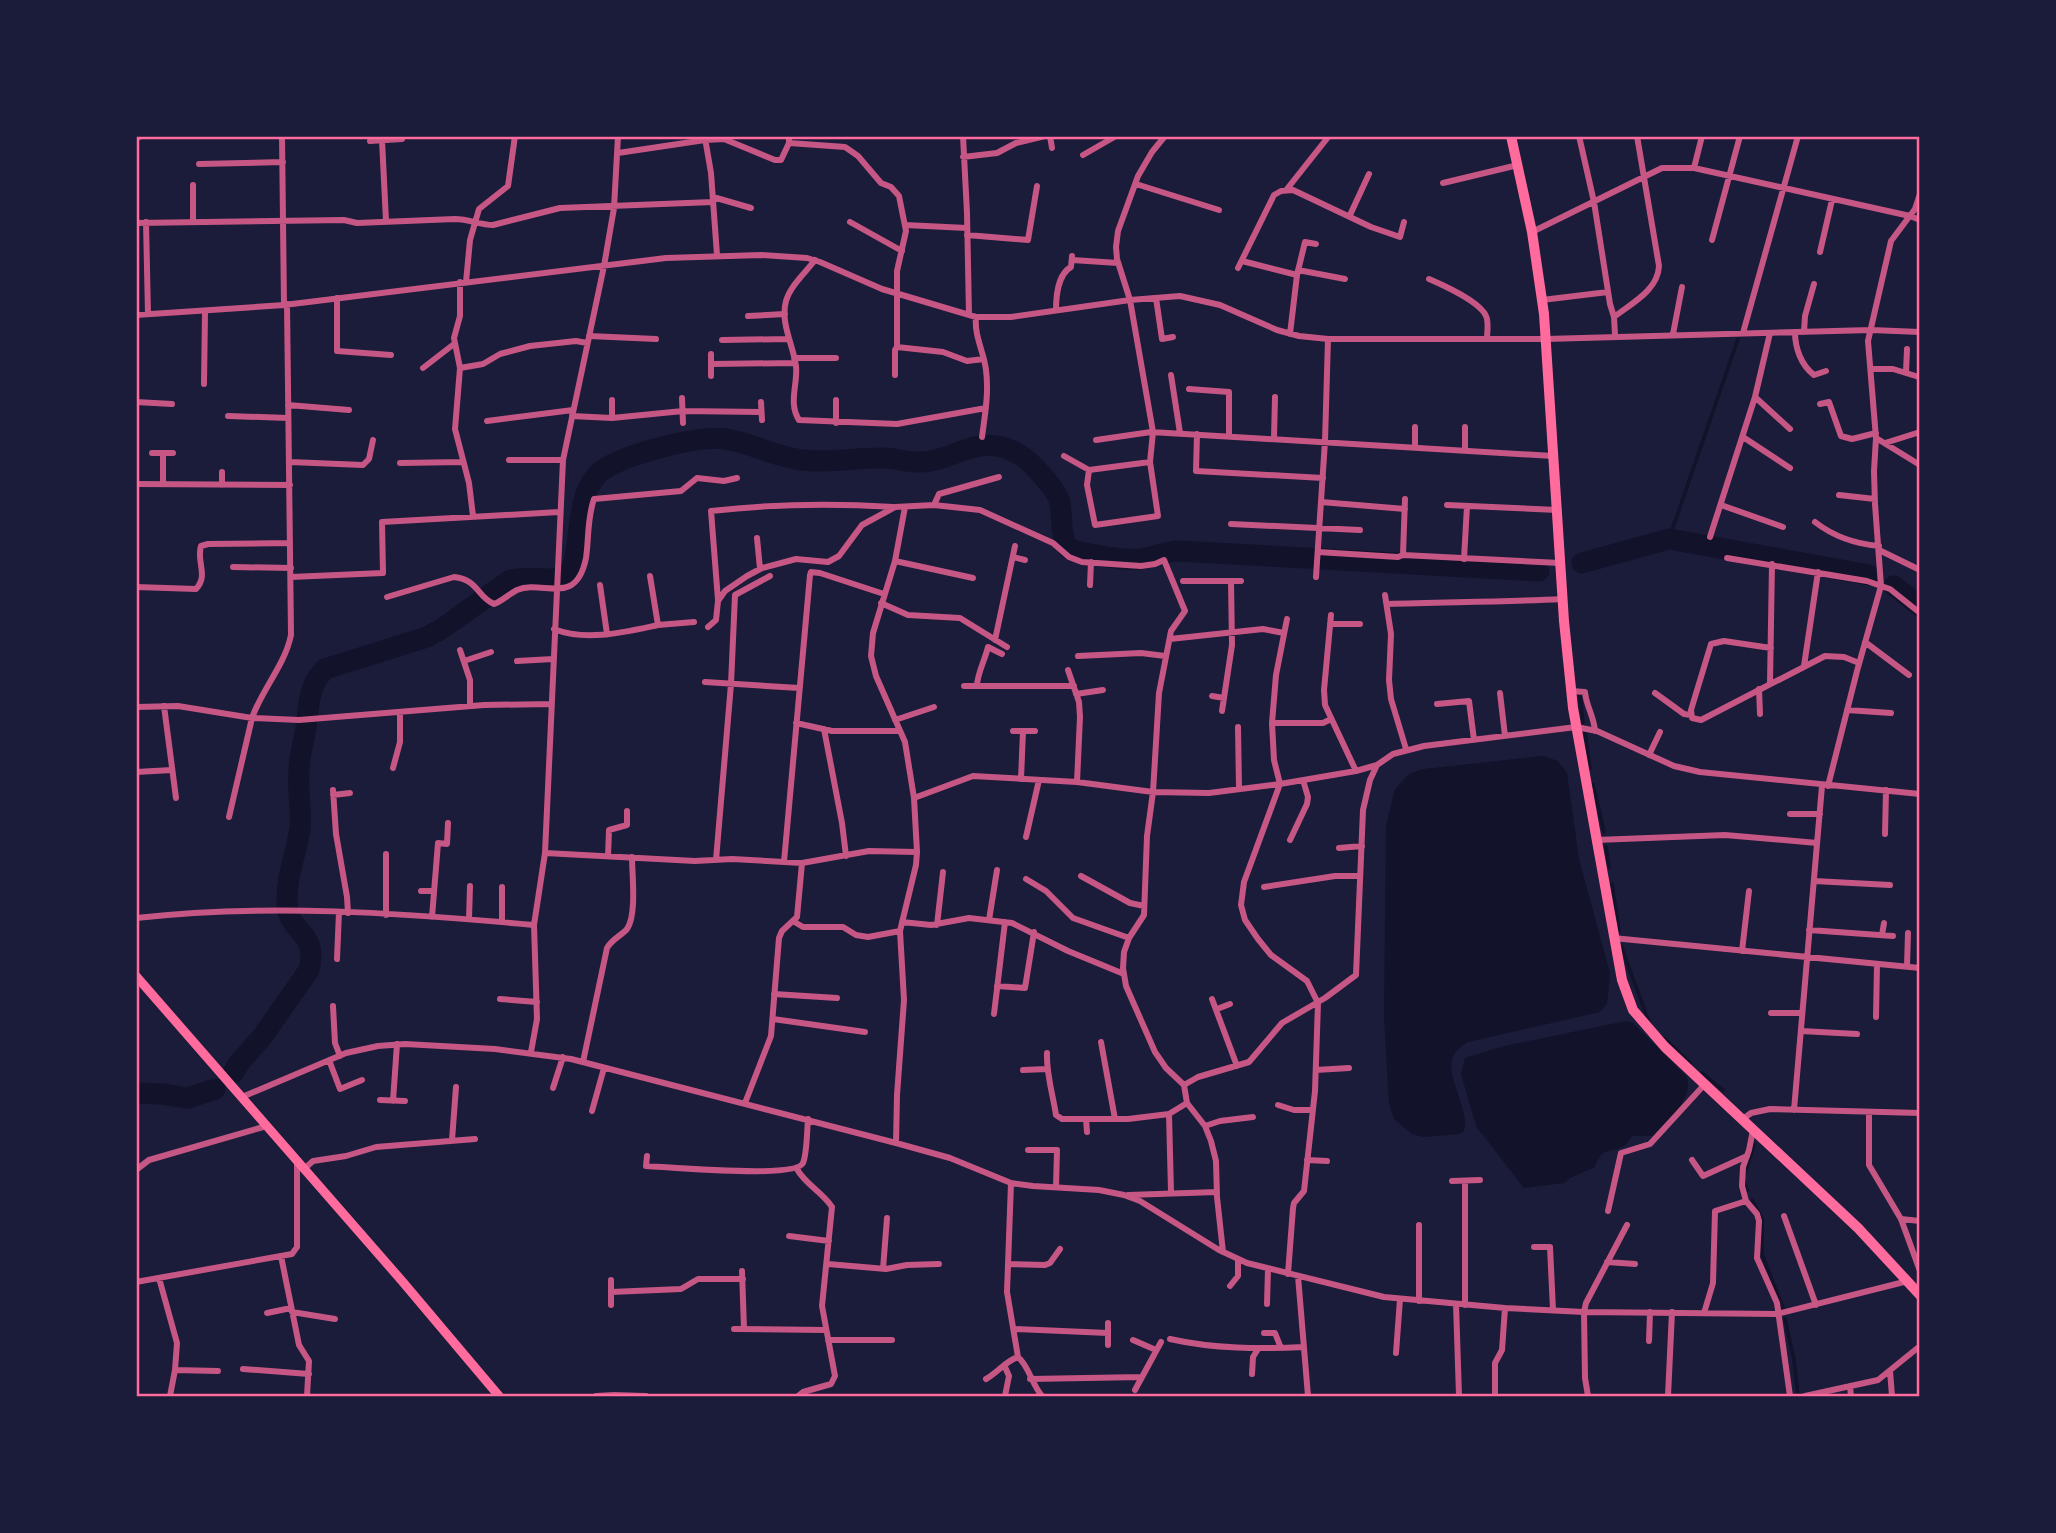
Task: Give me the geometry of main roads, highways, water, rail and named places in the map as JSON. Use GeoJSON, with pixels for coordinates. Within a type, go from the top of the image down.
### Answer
{"type":"FeatureCollection","features":[{"type":"Feature","properties":{"kind":"main road"},"geometry":{"type":"LineString","coordinates":[[1511,136],[1532,232],[1542,300],[1562,599],[1571,691],[1622,979],[1633,1010],[1665,1047],[1858,1228],[1918,1290]]}},
{"type":"Feature","properties":{"kind":"main road"},"geometry":{"type":"LineString","coordinates":[[136,976],[499,1396]]}},
{"type":"Feature","properties":{"kind":"waterway"},"geometry":{"type":"LineString","coordinates":[[1669,539],[1738,339]]}},
{"type":"Feature","properties":{"kind":"waterway"},"geometry":{"type":"LineString","coordinates":[[233,1073],[309,970],[310,947],[288,913],[287,894],[300,829],[300,760],[310,696],[319,675],[325,669],[427,637],[510,580],[562,578],[570,573],[585,496],[592,481],[603,470],[628,458],[681,443],[714,439],[736,441],[782,456],[812,461],[882,458],[931,461],[967,449],[992,445],[1020,455],[1044,477],[1060,503],[1063,532],[1069,549],[1085,553],[1141,559],[1180,551],[1539,571]]}},
{"type":"Feature","properties":{"kind":"waterway"},"geometry":{"type":"LineString","coordinates":[[1582,563],[1669,539],[1869,575]]}},
{"type":"Feature","properties":{"kind":"waterway"},"geometry":{"type":"LineString","coordinates":[[1894,586],[1920,606]]}},
{"type":"Feature","properties":{"kind":"waterway"},"geometry":{"type":"LineString","coordinates":[[1580,696],[1583,722]]}},
{"type":"Feature","properties":{"kind":"waterway"},"geometry":{"type":"LineString","coordinates":[[1585,732],[1590,768]]}},
{"type":"Feature","properties":{"kind":"waterway"},"geometry":{"type":"LineString","coordinates":[[1593,784],[1604,832]]}},
{"type":"Feature","properties":{"kind":"waterway"},"geometry":{"type":"LineString","coordinates":[[1606,847],[1609,867]]}},
{"type":"Feature","properties":{"kind":"waterway"},"geometry":{"type":"LineString","coordinates":[[1612,884],[1619,931]]}},
{"type":"Feature","properties":{"kind":"waterway"},"geometry":{"type":"LineString","coordinates":[[1621,946],[1649,1022]]}},
{"type":"Feature","properties":{"kind":"waterway"},"geometry":{"type":"LineString","coordinates":[[1664,1038],[1690,1063]]}},
{"type":"Feature","properties":{"kind":"waterway"},"geometry":{"type":"LineString","coordinates":[[1702,1073],[1723,1090]]}},
{"type":"Feature","properties":{"kind":"waterway"},"geometry":{"type":"LineString","coordinates":[[136,1093],[188,1098],[215,1089]]}},
{"type":"Feature","properties":{"kind":"waterway"},"geometry":{"type":"LineString","coordinates":[[1745,1173],[1754,1145]]}},
{"type":"Feature","properties":{"kind":"waterway"},"geometry":{"type":"LineString","coordinates":[[1744,1181],[1747,1190]]}},
{"type":"Feature","properties":{"kind":"waterway"},"geometry":{"type":"LineString","coordinates":[[1752,1200],[1762,1218],[1762,1254],[1783,1308]]}},
{"type":"Feature","properties":{"kind":"waterway"},"geometry":{"type":"LineString","coordinates":[[1785,1319],[1798,1396]]}}]}
